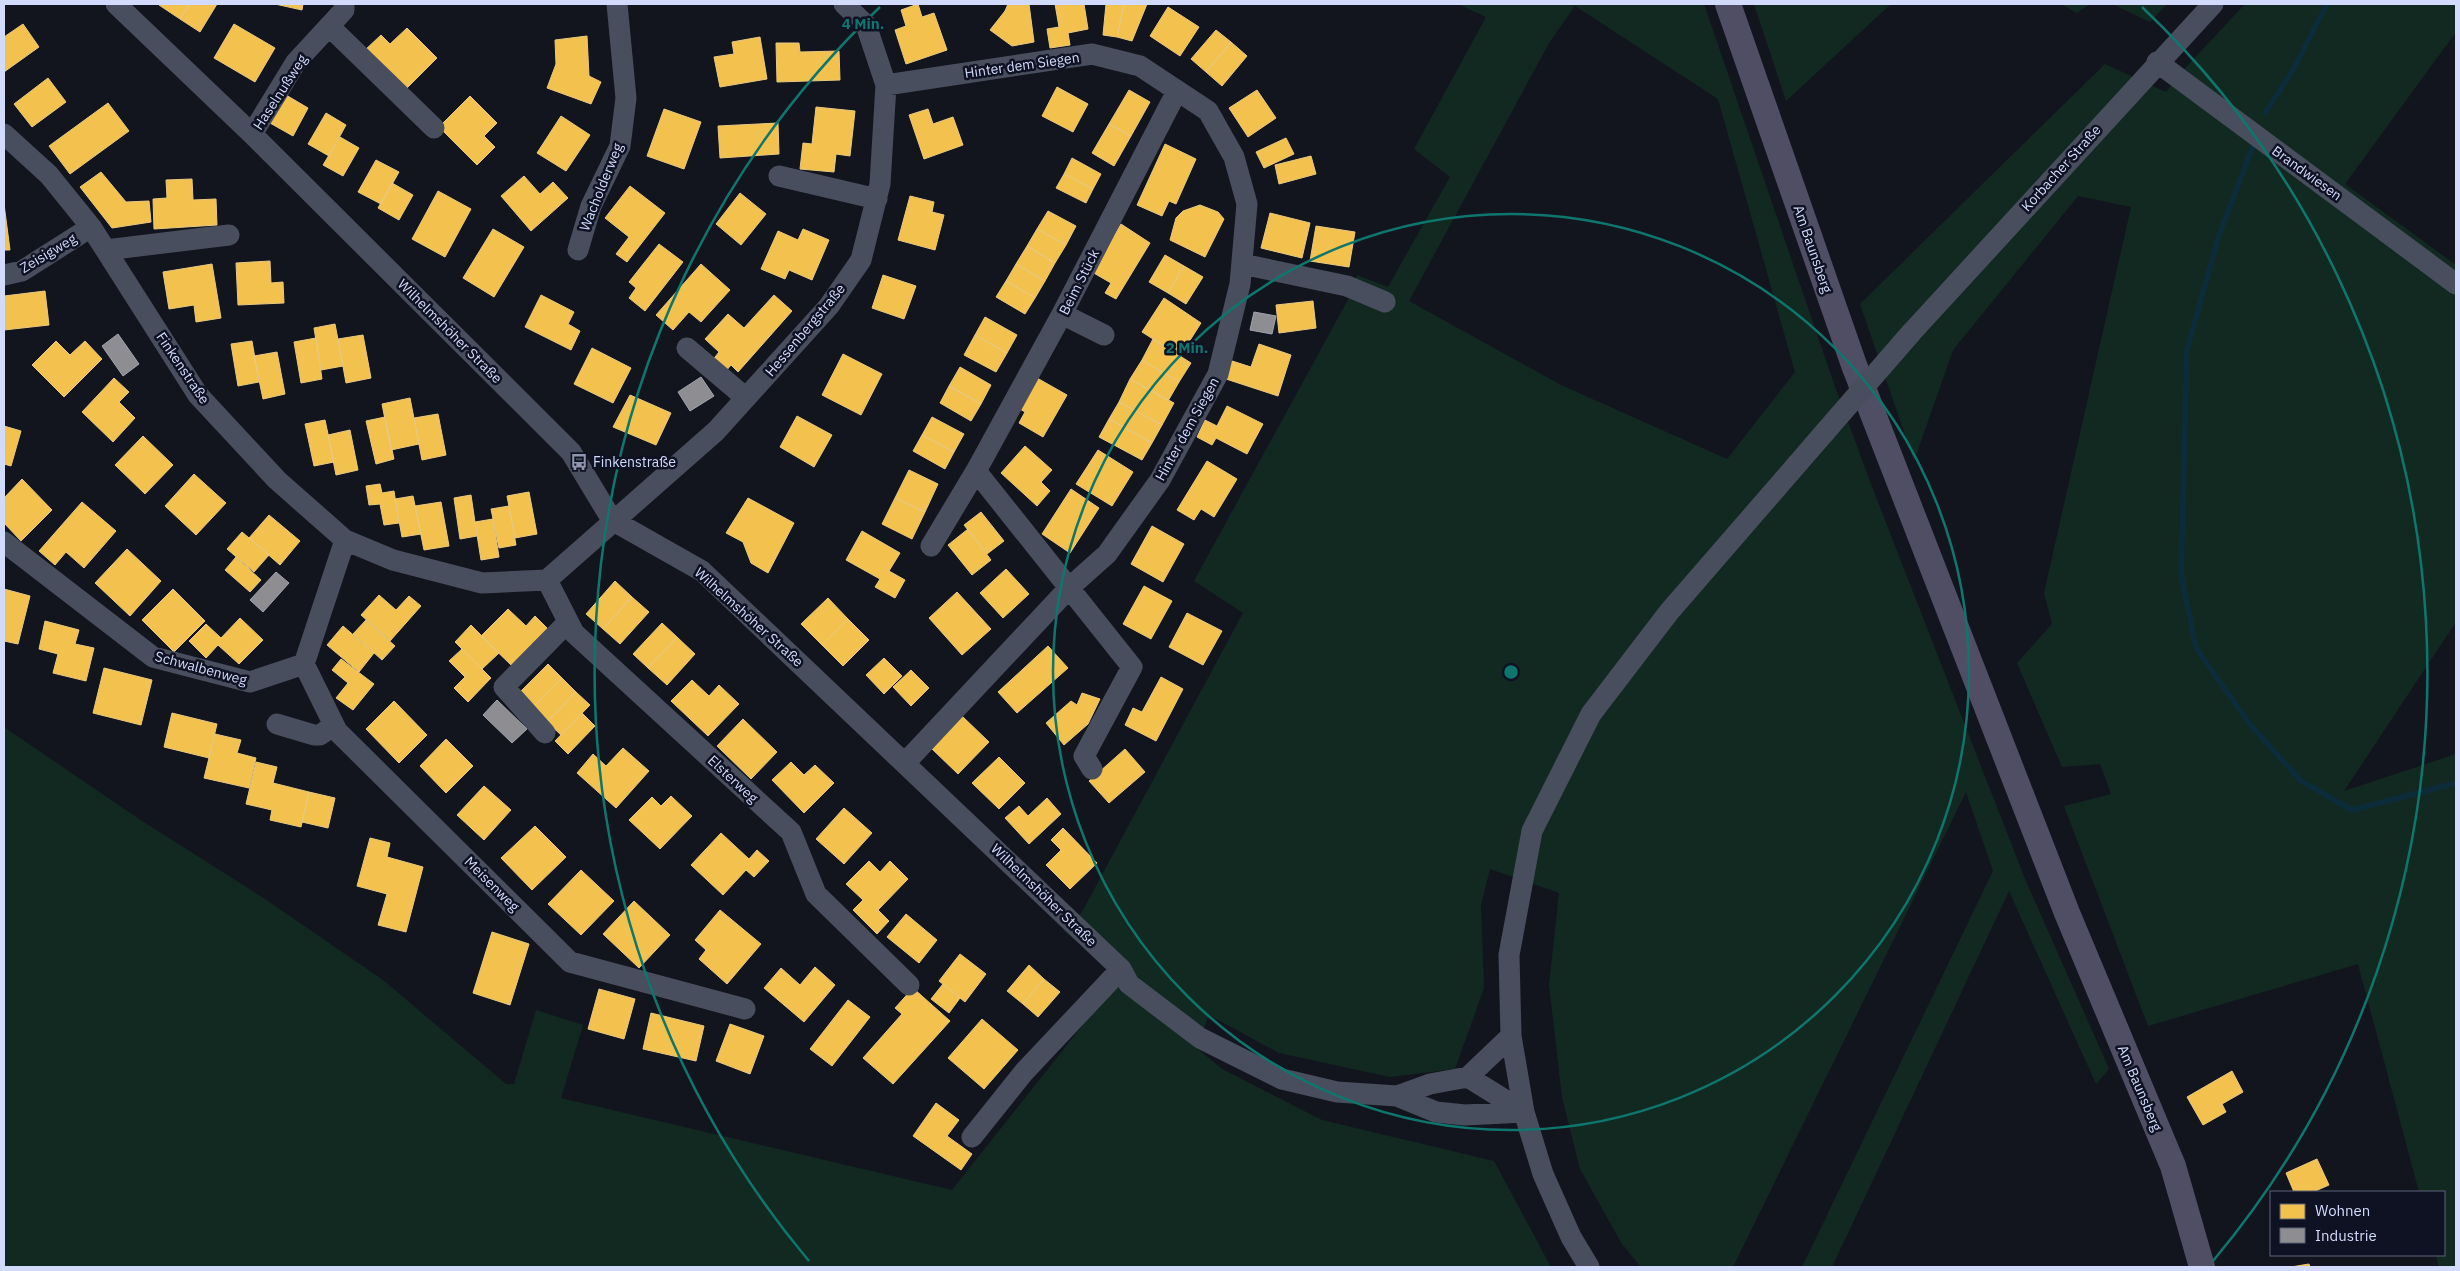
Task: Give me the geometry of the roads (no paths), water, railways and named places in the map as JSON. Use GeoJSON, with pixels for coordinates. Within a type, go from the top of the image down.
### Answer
{"type":"FeatureCollection","features":[{"type":"Feature","properties":{"kind":"main road","name":"Am Baunsberg"},"geometry":{"type":"LineString","coordinates":[[1728,4],[1854,365],[2067,913],[2173,1166],[2202,1267]]}},
{"type":"Feature","properties":{"kind":"street","name":"Wilhelmshöher Straße"},"geometry":{"type":"LineString","coordinates":[[116,4],[252,134],[571,452],[612,520],[702,571],[1122,969],[1129,984],[1200,1038],[1282,1079],[1337,1092],[1398,1096],[1436,1112],[1465,1115],[1524,1112]]}},
{"type":"Feature","properties":{"kind":"street","name":"Haselnußweg"},"geometry":{"type":"LineString","coordinates":[[252,134],[296,62],[344,10],[344,4]]}},
{"type":"Feature","properties":{"kind":"street","name":"Wacholderweg"},"geometry":{"type":"LineString","coordinates":[[578,250],[591,206],[620,146],[626,98],[617,4]]}},
{"type":"Feature","properties":{"kind":"street","name":"Hessenbergstraße"},"geometry":{"type":"LineString","coordinates":[[612,520],[716,431],[829,306],[861,260],[880,184],[886,85],[866,25],[844,4]]}},
{"type":"Feature","properties":{"kind":"street","name":"Korbacher Straße"},"geometry":{"type":"LineString","coordinates":[[1589,1267],[1571,1237],[1543,1174],[1524,1112],[1511,1036],[1509,955],[1532,831],[1591,714],[1669,612],[1911,333],[2157,62],[2213,4]]}},
{"type":"Feature","properties":{"kind":"street"},"geometry":{"type":"LineString","coordinates":[[329,26],[434,128]]}},
{"type":"Feature","properties":{"kind":"street","name":"Hinter dem Siegen"},"geometry":{"type":"LineString","coordinates":[[886,85],[1092,54],[1140,66],[1208,111],[1234,157],[1248,204],[1240,284],[1218,374],[1160,480],[1107,554],[1070,587],[905,763]]}},
{"type":"Feature","properties":{"kind":"street","name":"Brandwiesen"},"geometry":{"type":"LineString","coordinates":[[2157,62],[2456,284]]}},
{"type":"Feature","properties":{"kind":"street","name":"Beim Stück"},"geometry":{"type":"LineString","coordinates":[[931,546],[976,471],[1062,314],[1177,92]]}},
{"type":"Feature","properties":{"kind":"street","name":"Finkenstraße"},"geometry":{"type":"LineString","coordinates":[[4,134],[49,174],[92,226],[198,395],[278,480],[345,540],[393,560],[482,583],[547,580]]}},
{"type":"Feature","properties":{"kind":"street"},"geometry":{"type":"LineString","coordinates":[[779,176],[877,200]]}},
{"type":"Feature","properties":{"kind":"street","name":"Zeisigweg"},"geometry":{"type":"LineString","coordinates":[[4,275],[22,271],[92,226]]}},
{"type":"Feature","properties":{"kind":"street"},"geometry":{"type":"LineString","coordinates":[[106,250],[229,236]]}},
{"type":"Feature","properties":{"kind":"street"},"geometry":{"type":"LineString","coordinates":[[1242,264],[1347,286],[1385,302]]}},
{"type":"Feature","properties":{"kind":"street"},"geometry":{"type":"LineString","coordinates":[[1062,314],[1104,336]]}},
{"type":"Feature","properties":{"kind":"street"},"geometry":{"type":"LineString","coordinates":[[687,348],[746,398]]}},
{"type":"Feature","properties":{"kind":"street"},"geometry":{"type":"LineString","coordinates":[[976,471],[1132,667],[1084,756],[1092,769]]}},
{"type":"Feature","properties":{"kind":"street"},"geometry":{"type":"LineString","coordinates":[[547,580],[576,557],[612,520]]}},
{"type":"Feature","properties":{"kind":"street"},"geometry":{"type":"LineString","coordinates":[[304,664],[345,540]]}},
{"type":"Feature","properties":{"kind":"street","name":"Schwalbenweg"},"geometry":{"type":"LineString","coordinates":[[4,542],[153,657],[250,682],[304,664]]}},
{"type":"Feature","properties":{"kind":"street","name":"Elsterweg"},"geometry":{"type":"LineString","coordinates":[[547,580],[574,633],[791,832],[816,894],[909,985]]}},
{"type":"Feature","properties":{"kind":"street"},"geometry":{"type":"LineString","coordinates":[[545,733],[504,687],[568,622]]}},
{"type":"Feature","properties":{"kind":"street","name":"Meisenweg"},"geometry":{"type":"LineString","coordinates":[[304,664],[337,731],[570,962],[745,1009]]}},
{"type":"Feature","properties":{"kind":"street"},"geometry":{"type":"LineString","coordinates":[[277,724],[305,733],[320,735],[334,725]]}},
{"type":"Feature","properties":{"kind":"street"},"geometry":{"type":"LineString","coordinates":[[972,1137],[1024,1072],[1122,969]]}},
{"type":"Feature","properties":{"kind":"street"},"geometry":{"type":"LineString","coordinates":[[1511,1036],[1468,1077],[1524,1112]]}},
{"type":"Feature","properties":{"kind":"street","name":"Wilhelmshöher Straße"},"geometry":{"type":"LineString","coordinates":[[1398,1096],[1430,1084],[1468,1077]]}},
{"type":"Feature","properties":{"kind":"waterway"},"geometry":{"type":"LineString","coordinates":[[2265,113],[2293,70],[2327,4]]}},
{"type":"Feature","properties":{"kind":"waterway"},"geometry":{"type":"LineString","coordinates":[[2253,146],[2219,235],[2187,350],[2181,575],[2196,648],[2248,722],[2301,781],[2352,810],[2456,783]]}},
{"type":"Feature","properties":{"kind":"place","name":"Finkenstraße"},"geometry":{"type":"Point","coordinates":[579,462]}}]}
